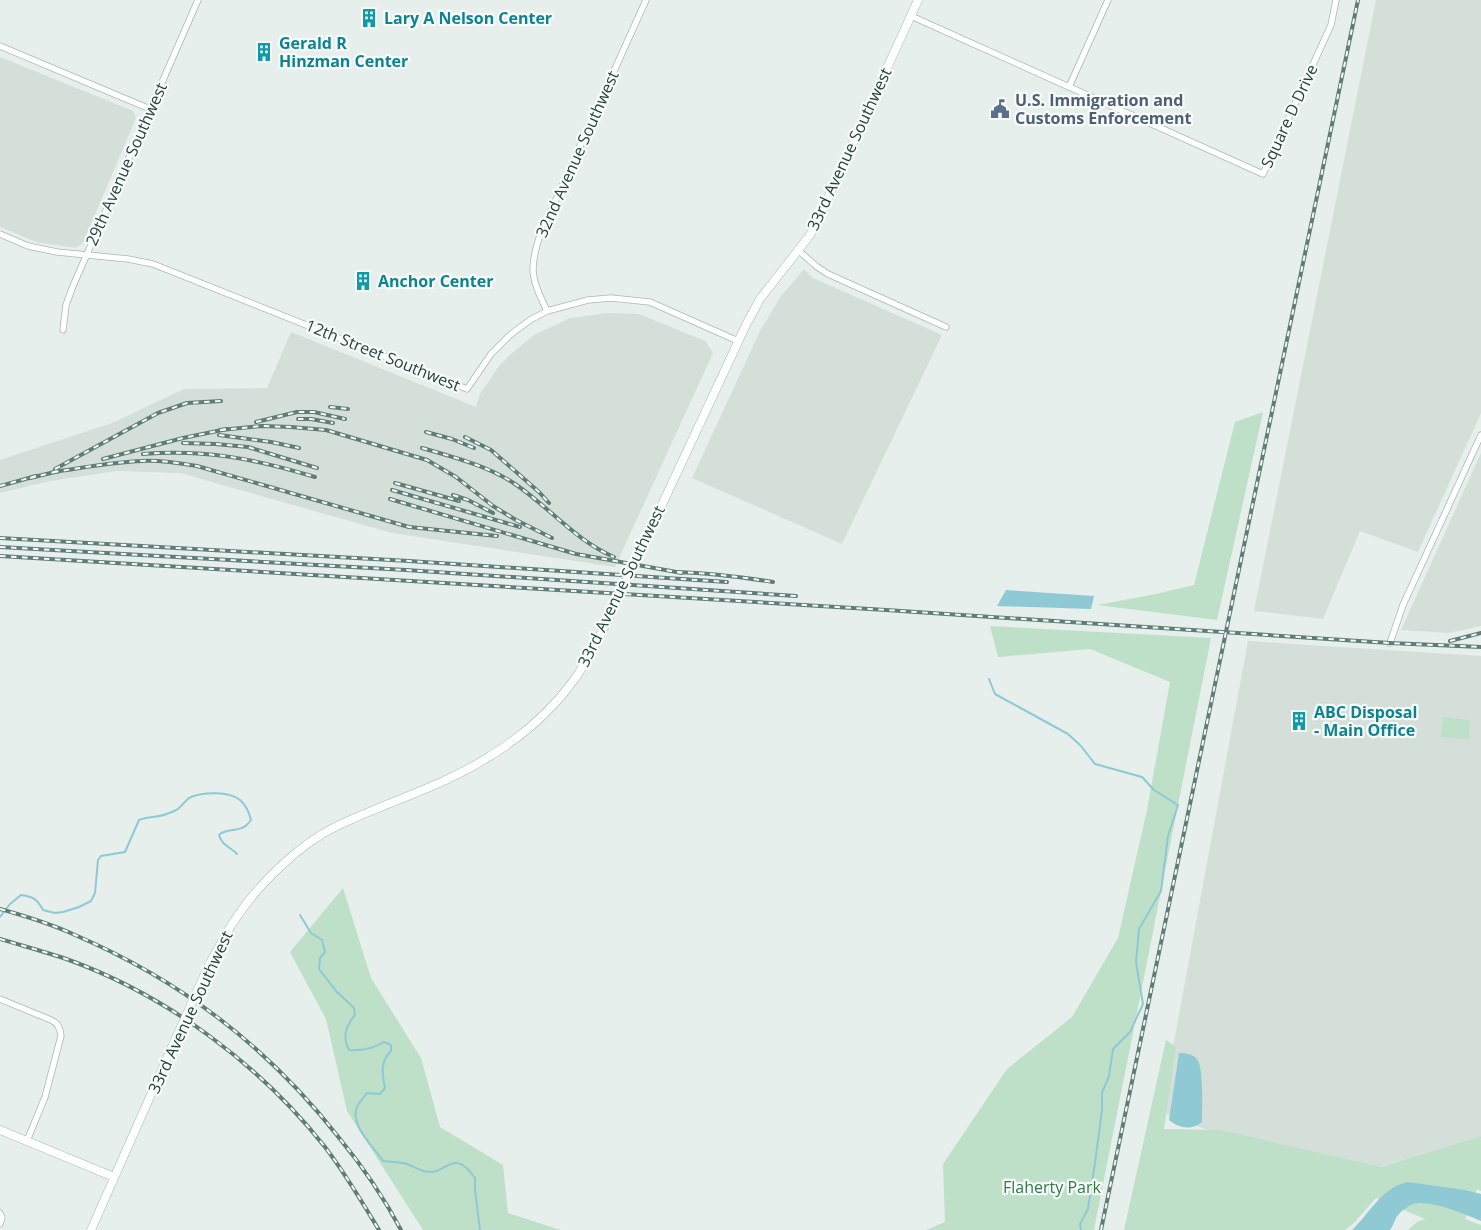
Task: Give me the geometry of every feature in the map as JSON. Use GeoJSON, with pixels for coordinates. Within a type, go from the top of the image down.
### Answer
{"type":"FeatureCollection","features":[{"type":"Feature","properties":{"kind":"street","name":"29th Avenue Southwest"},"geometry":{"type":"LineString","coordinates":[[63,330],[66,305],[85,256],[198,0]]}},
{"type":"Feature","properties":{"kind":"street","name":"32nd Avenue Southwest"},"geometry":{"type":"LineString","coordinates":[[547,311],[534,282],[532,267],[534,252],[646,0]]}},
{"type":"Feature","properties":{"kind":"street","name":"33rd Avenue Southwest"},"geometry":{"type":"LineString","coordinates":[[91,1230],[209,964],[239,914],[265,883],[280,866],[312,841],[334,827],[469,769],[491,756],[516,738],[550,707],[574,680],[606,624],[738,341],[760,300],[810,235],[829,198],[918,0]]}},
{"type":"Feature","properties":{"kind":"street"},"geometry":{"type":"LineString","coordinates":[[1069,87],[1108,0]]}},
{"type":"Feature","properties":{"kind":"street","name":"Square D Drive"},"geometry":{"type":"LineString","coordinates":[[911,16],[1263,174],[1331,24],[1336,0]]}},
{"type":"Feature","properties":{"kind":"street"},"geometry":{"type":"LineString","coordinates":[[0,46],[150,109]]}},
{"type":"Feature","properties":{"kind":"street","name":"12th Street Southwest"},"geometry":{"type":"LineString","coordinates":[[0,234],[28,246],[56,252],[128,259],[153,264],[467,389],[491,354],[530,320],[547,311],[588,300],[611,298],[650,302],[738,341]]}},
{"type":"Feature","properties":{"kind":"street"},"geometry":{"type":"LineString","coordinates":[[798,250],[828,274],[946,326]]}},
{"type":"Feature","properties":{"kind":"street"},"geometry":{"type":"LineString","coordinates":[[1390,643],[1403,605],[1481,435]]}},
{"type":"Feature","properties":{"kind":"street"},"geometry":{"type":"LineString","coordinates":[[0,999],[56,1022],[60,1029],[61,1036],[45,1097],[27,1141]]}},
{"type":"Feature","properties":{"kind":"street"},"geometry":{"type":"LineString","coordinates":[[0,1130],[114,1177]]}},
{"type":"Feature","properties":{"kind":"street"},"geometry":{"type":"LineString","coordinates":[[0,1213],[2,1218],[0,1224]]}},
{"type":"Feature","properties":{"kind":"shaded area"},"geometry":{"type":"Polygon","coordinates":[[[1376,0],[1481,0],[1481,413],[1418,552],[1360,531],[1323,619],[1254,611],[1376,0]]]}},
{"type":"Feature","properties":{"kind":"shaded area"},"geometry":{"type":"Polygon","coordinates":[[[0,57],[133,111],[136,118],[83,243],[76,248],[36,242],[0,227],[0,57]]]}},
{"type":"Feature","properties":{"kind":"shaded area"},"geometry":{"type":"Polygon","coordinates":[[[804,269],[813,278],[942,335],[842,544],[692,478],[760,331],[781,296],[804,269]]]}},
{"type":"Feature","properties":{"kind":"shaded area"},"geometry":{"type":"Polygon","coordinates":[[[607,313],[639,314],[705,341],[713,353],[615,567],[392,533],[180,473],[116,471],[50,481],[0,493],[0,460],[112,423],[184,389],[267,388],[291,332],[476,407],[480,394],[499,366],[534,335],[570,318],[607,313]]]}},
{"type":"Feature","properties":{"kind":"shaded area"},"geometry":{"type":"Polygon","coordinates":[[[1481,453],[1481,626],[1449,633],[1401,630],[1481,453]]]}},
{"type":"Feature","properties":{"kind":"shaded area"},"geometry":{"type":"Polygon","coordinates":[[[1248,641],[1481,656],[1481,1136],[1336,1180],[1161,1112],[1248,641]]]}},
{"type":"Feature","properties":{"kind":"green space"},"geometry":{"type":"Polygon","coordinates":[[[1263,412],[1217,620],[1097,605],[1194,585],[1235,422],[1263,412]]]}},
{"type":"Feature","properties":{"kind":"green space","name":"Flaherty Park"},"geometry":{"type":"Polygon","coordinates":[[[990,626],[1211,638],[1094,1230],[926,1230],[945,1222],[943,1164],[1007,1069],[1072,1017],[1118,938],[1147,810],[1170,682],[1090,649],[998,657],[990,626]]]}},
{"type":"Feature","properties":{"kind":"green space"},"geometry":{"type":"Polygon","coordinates":[[[1443,717],[1470,720],[1469,739],[1441,737],[1443,717]]]}},
{"type":"Feature","properties":{"kind":"green space"},"geometry":{"type":"Polygon","coordinates":[[[343,888],[371,978],[421,1058],[440,1127],[503,1165],[508,1213],[561,1230],[423,1230],[347,1111],[326,1019],[290,952],[343,888]]]}},
{"type":"Feature","properties":{"kind":"green space"},"geometry":{"type":"Polygon","coordinates":[[[1166,1040],[1176,1047],[1164,1129],[1221,1130],[1380,1167],[1481,1136],[1481,1191],[1477,1189],[1465,1219],[1481,1225],[1481,1230],[1408,1230],[1417,1222],[1425,1219],[1376,1198],[1354,1223],[1345,1230],[1124,1230],[1166,1040]]]}},
{"type":"Feature","properties":{"kind":"water"},"geometry":{"type":"Polygon","coordinates":[[[1006,590],[1094,596],[1091,609],[997,606],[1006,590]]]}},
{"type":"Feature","properties":{"kind":"water"},"geometry":{"type":"Polygon","coordinates":[[[1179,1053],[1195,1057],[1201,1071],[1202,1122],[1194,1127],[1181,1127],[1169,1120],[1179,1053]]]}},
{"type":"Feature","properties":{"kind":"water"},"geometry":{"type":"Polygon","coordinates":[[[1408,1182],[1481,1194],[1481,1221],[1437,1205],[1420,1203],[1413,1204],[1401,1212],[1390,1230],[1352,1230],[1391,1189],[1408,1182]]]}},
{"type":"Feature","properties":{"kind":"waterway"},"geometry":{"type":"LineString","coordinates":[[989,679],[995,694],[1068,734],[1081,746],[1095,764],[1142,777],[1154,790],[1178,805],[1168,836],[1161,891],[1139,929],[1136,962],[1143,1004],[1130,1032],[1113,1049],[1109,1076],[1102,1093],[1102,1110],[1088,1209],[1080,1224],[1081,1230]]}},
{"type":"Feature","properties":{"kind":"waterway"},"geometry":{"type":"LineString","coordinates":[[0,917],[10,904],[21,895],[35,899],[43,910],[55,913],[79,907],[91,901],[95,893],[98,860],[101,856],[125,852],[139,820],[173,812],[189,798],[196,795],[209,793],[229,795],[240,800],[246,806],[251,820],[247,825],[219,835],[224,844],[237,854]]}},
{"type":"Feature","properties":{"kind":"waterway"},"geometry":{"type":"LineString","coordinates":[[300,915],[311,933],[322,940],[325,952],[320,958],[319,969],[336,991],[354,1008],[355,1015],[347,1027],[345,1036],[349,1050],[367,1049],[384,1042],[391,1045],[391,1051],[383,1064],[385,1088],[380,1094],[367,1093],[357,1108],[356,1117],[360,1130],[383,1161],[404,1163],[428,1172],[435,1172],[454,1163],[465,1167],[475,1178],[480,1230]]}},
{"type":"Feature","properties":{"kind":"railway"},"geometry":{"type":"LineString","coordinates":[[1101,1230],[1358,0]]}},
{"type":"Feature","properties":{"kind":"railway"},"geometry":{"type":"LineString","coordinates":[[55,469],[158,413],[187,403],[221,401]]}},
{"type":"Feature","properties":{"kind":"railway"},"geometry":{"type":"LineString","coordinates":[[330,407],[348,409]]}},
{"type":"Feature","properties":{"kind":"railway"},"geometry":{"type":"LineString","coordinates":[[256,422],[297,412],[314,412],[345,419]]}},
{"type":"Feature","properties":{"kind":"railway"},"geometry":{"type":"LineString","coordinates":[[298,419],[333,423]]}},
{"type":"Feature","properties":{"kind":"railway"},"geometry":{"type":"LineString","coordinates":[[220,430],[262,426],[326,430],[427,460],[456,477],[493,506],[552,538]]}},
{"type":"Feature","properties":{"kind":"railway"},"geometry":{"type":"LineString","coordinates":[[103,459],[183,438],[227,429]]}},
{"type":"Feature","properties":{"kind":"railway"},"geometry":{"type":"LineString","coordinates":[[426,432],[452,439],[474,448]]}},
{"type":"Feature","properties":{"kind":"railway"},"geometry":{"type":"LineString","coordinates":[[219,435],[299,448]]}},
{"type":"Feature","properties":{"kind":"railway"},"geometry":{"type":"LineString","coordinates":[[465,437],[491,450],[549,503]]}},
{"type":"Feature","properties":{"kind":"railway"},"geometry":{"type":"LineString","coordinates":[[183,443],[248,447],[317,468]]}},
{"type":"Feature","properties":{"kind":"railway"},"geometry":{"type":"LineString","coordinates":[[422,448],[470,463],[505,478],[527,493],[587,542],[614,557]]}},
{"type":"Feature","properties":{"kind":"railway"},"geometry":{"type":"LineString","coordinates":[[143,454],[209,454],[251,460],[315,477]]}},
{"type":"Feature","properties":{"kind":"railway"},"geometry":{"type":"LineString","coordinates":[[53,472],[131,462],[156,461],[197,466],[409,527],[497,536]]}},
{"type":"Feature","properties":{"kind":"railway"},"geometry":{"type":"LineString","coordinates":[[30,478],[59,471]]}},
{"type":"Feature","properties":{"kind":"railway"},"geometry":{"type":"LineString","coordinates":[[0,486],[36,476]]}},
{"type":"Feature","properties":{"kind":"railway"},"geometry":{"type":"LineString","coordinates":[[395,483],[459,501]]}},
{"type":"Feature","properties":{"kind":"railway"},"geometry":{"type":"LineString","coordinates":[[392,490],[520,527]]}},
{"type":"Feature","properties":{"kind":"railway"},"geometry":{"type":"LineString","coordinates":[[453,495],[468,500],[493,513]]}},
{"type":"Feature","properties":{"kind":"railway"},"geometry":{"type":"LineString","coordinates":[[390,499],[576,554],[682,573]]}},
{"type":"Feature","properties":{"kind":"railway"},"geometry":{"type":"LineString","coordinates":[[0,538],[409,561],[727,582]]}},
{"type":"Feature","properties":{"kind":"railway"},"geometry":{"type":"LineString","coordinates":[[0,547],[406,570],[796,596]]}},
{"type":"Feature","properties":{"kind":"railway"},"geometry":{"type":"LineString","coordinates":[[0,556],[1390,643],[1481,647]]}},
{"type":"Feature","properties":{"kind":"railway"},"geometry":{"type":"LineString","coordinates":[[677,572],[773,582]]}},
{"type":"Feature","properties":{"kind":"railway"},"geometry":{"type":"LineString","coordinates":[[1450,641],[1481,633]]}},
{"type":"Feature","properties":{"kind":"railway"},"geometry":{"type":"LineString","coordinates":[[0,909],[57,927],[114,953],[151,973],[221,1020],[253,1046],[312,1106],[365,1172],[388,1206],[401,1230]]}},
{"type":"Feature","properties":{"kind":"railway"},"geometry":{"type":"LineString","coordinates":[[0,939],[69,960],[106,975],[142,993],[210,1036],[272,1088],[299,1117],[325,1147],[379,1230]]}},
{"type":"Feature","properties":{"kind":"place","name":"Lary A Nelson Center"},"geometry":{"type":"Point","coordinates":[369,18]}},
{"type":"Feature","properties":{"kind":"place","name":"Gerald R Hinzman Center"},"geometry":{"type":"Point","coordinates":[264,52]}},
{"type":"Feature","properties":{"kind":"place","name":"U.S. Immigration and Customs Enforcement"},"geometry":{"type":"Point","coordinates":[1000,109]}},
{"type":"Feature","properties":{"kind":"place","name":"Anchor Center"},"geometry":{"type":"Point","coordinates":[363,281]}},
{"type":"Feature","properties":{"kind":"place","name":"ABC Disposal - Main Office"},"geometry":{"type":"Point","coordinates":[1299,721]}}]}
